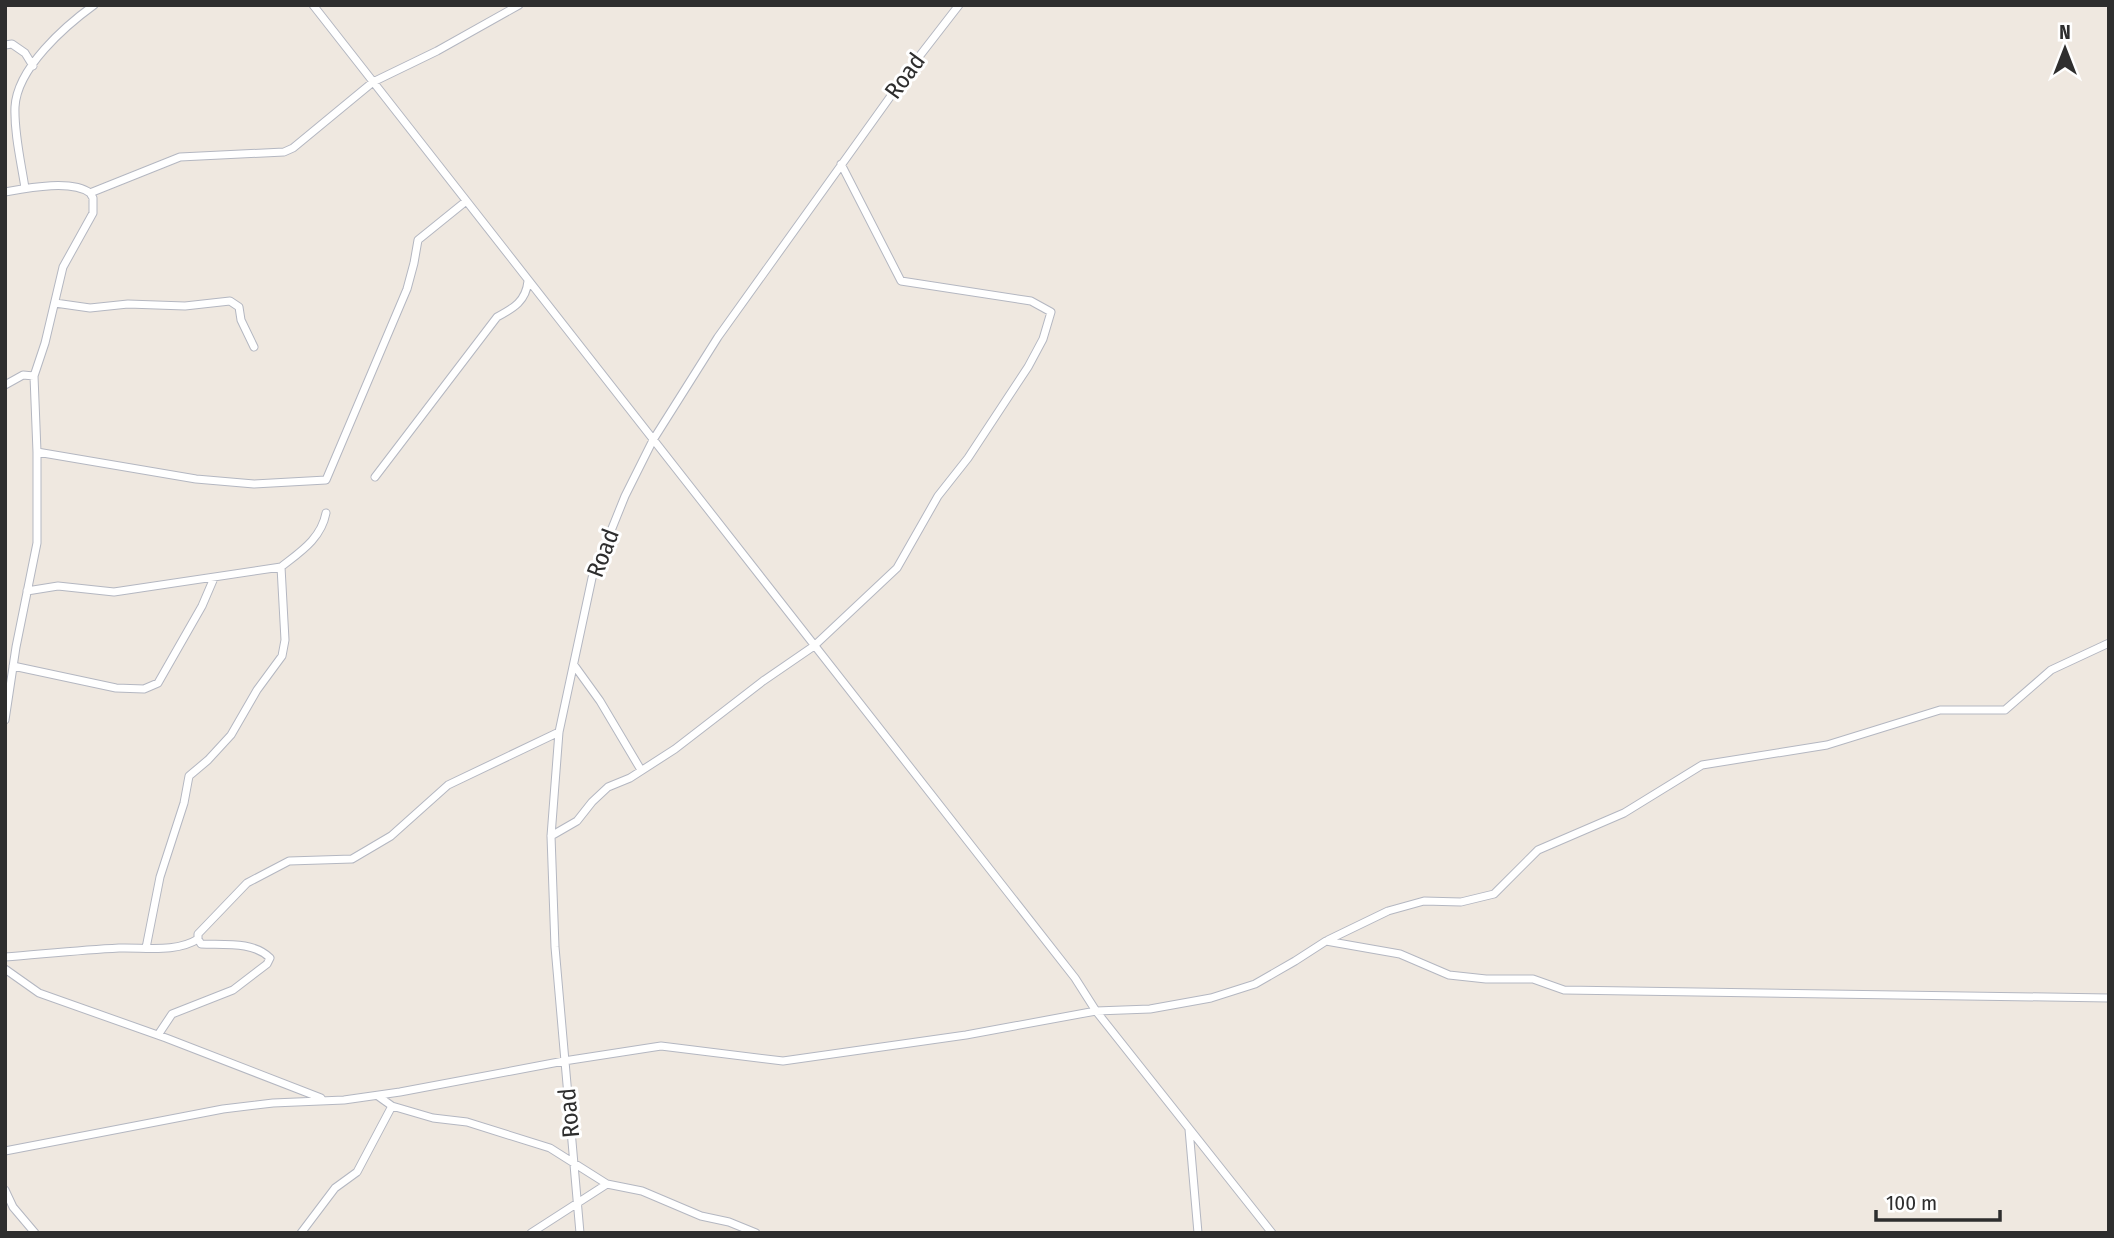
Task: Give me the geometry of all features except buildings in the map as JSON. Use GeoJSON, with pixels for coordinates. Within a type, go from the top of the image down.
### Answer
{"type":"FeatureCollection","features":[{"type":"Feature","properties":{"kind":"street"},"geometry":{"type":"LineString","coordinates":[[25,188],[15,106],[18,91],[33,66],[64,29],[94,5]]}},
{"type":"Feature","properties":{"kind":"street"},"geometry":{"type":"LineString","coordinates":[[313,5],[1075,978],[1096,1012],[1272,1233]]}},
{"type":"Feature","properties":{"kind":"street"},"geometry":{"type":"LineString","coordinates":[[90,193],[180,157],[284,152],[293,148],[373,82],[437,51],[519,5]]}},
{"type":"Feature","properties":{"kind":"street","name":"Road"},"geometry":{"type":"LineString","coordinates":[[580,1233],[552,897],[551,836],[559,732],[592,578],[625,496],[653,440],[718,337],[959,5]]}},
{"type":"Feature","properties":{"kind":"street"},"geometry":{"type":"LineString","coordinates":[[5,45],[12,44],[25,53],[33,66]]}},
{"type":"Feature","properties":{"kind":"street"},"geometry":{"type":"LineString","coordinates":[[551,836],[577,821],[608,787],[675,749],[762,681],[814,646],[897,568],[938,496],[968,457],[1028,367],[1043,339],[1051,312],[1031,301],[901,281],[841,164]]}},
{"type":"Feature","properties":{"kind":"street"},"geometry":{"type":"LineString","coordinates":[[5,192],[63,186],[79,188],[90,193],[93,198],[93,213],[67,257],[34,376],[37,542],[5,720]]}},
{"type":"Feature","properties":{"kind":"street"},"geometry":{"type":"LineString","coordinates":[[37,452],[196,479],[254,484],[326,480],[407,289],[418,240],[465,202]]}},
{"type":"Feature","properties":{"kind":"street"},"geometry":{"type":"LineString","coordinates":[[375,477],[497,317],[515,307],[527,293],[528,280]]}},
{"type":"Feature","properties":{"kind":"street"},"geometry":{"type":"LineString","coordinates":[[55,303],[90,308],[128,304],[195,306],[230,301],[239,307],[241,320],[254,348]]}},
{"type":"Feature","properties":{"kind":"street"},"geometry":{"type":"LineString","coordinates":[[5,385],[23,375],[34,376]]}},
{"type":"Feature","properties":{"kind":"street"},"geometry":{"type":"LineString","coordinates":[[27,592],[58,586],[114,592],[281,567],[314,539],[324,527],[326,513]]}},
{"type":"Feature","properties":{"kind":"street"},"geometry":{"type":"LineString","coordinates":[[146,948],[160,877],[184,803],[189,776],[231,735],[257,690],[282,656],[285,640],[281,567]]}},
{"type":"Feature","properties":{"kind":"street"},"geometry":{"type":"LineString","coordinates":[[13,666],[116,688],[144,689],[158,683],[202,606],[214,578]]}},
{"type":"Feature","properties":{"kind":"street"},"geometry":{"type":"LineString","coordinates":[[5,1151],[223,1109],[378,1095],[661,1046],[783,1061],[966,1035],[1096,1012],[1150,1009],[1211,998],[1255,984],[1326,941],[1388,911],[1424,901],[1461,902],[1494,894],[1538,850],[1624,813],[1702,765],[1827,745],[1940,710],[2005,710],[2051,670],[2109,643]]}},
{"type":"Feature","properties":{"kind":"street"},"geometry":{"type":"LineString","coordinates":[[574,665],[600,701],[641,770]]}},
{"type":"Feature","properties":{"kind":"street"},"geometry":{"type":"LineString","coordinates":[[158,1035],[172,1014],[233,990],[267,964],[270,958],[263,952],[243,946],[201,944],[198,939],[198,934],[247,883],[289,860],[352,859],[391,836],[447,785],[559,732]]}},
{"type":"Feature","properties":{"kind":"street"},"geometry":{"type":"LineString","coordinates":[[5,957],[189,945],[198,939]]}},
{"type":"Feature","properties":{"kind":"street"},"geometry":{"type":"LineString","coordinates":[[1326,941],[1400,954],[1450,975],[1486,979],[1532,979],[1564,990],[2109,998]]}},
{"type":"Feature","properties":{"kind":"street"},"geometry":{"type":"LineString","coordinates":[[5,969],[39,993],[158,1035],[325,1100]]}},
{"type":"Feature","properties":{"kind":"street"},"geometry":{"type":"LineString","coordinates":[[378,1095],[392,1106],[433,1118],[467,1122],[550,1148],[607,1184],[642,1191],[701,1216],[729,1222],[756,1233]]}},
{"type":"Feature","properties":{"kind":"street"},"geometry":{"type":"LineString","coordinates":[[301,1233],[335,1188],[357,1172],[392,1106]]}},
{"type":"Feature","properties":{"kind":"street"},"geometry":{"type":"LineString","coordinates":[[1189,1129],[1198,1233]]}},
{"type":"Feature","properties":{"kind":"street"},"geometry":{"type":"LineString","coordinates":[[531,1233],[607,1184]]}},
{"type":"Feature","properties":{"kind":"street"},"geometry":{"type":"LineString","coordinates":[[5,1190],[13,1208],[35,1233]]}}]}
